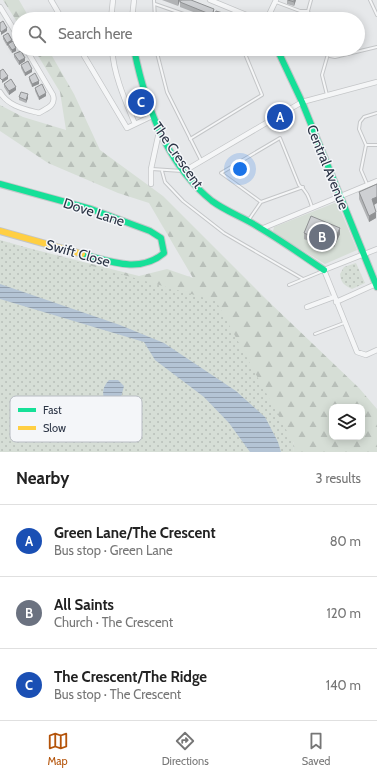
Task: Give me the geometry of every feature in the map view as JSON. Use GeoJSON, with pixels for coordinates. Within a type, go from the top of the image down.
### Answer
{"type":"FeatureCollection","features":[{"type":"Feature","properties":{"kind":"street"},"geometry":{"type":"LineString","coordinates":[[51,0],[58,12]]}},
{"type":"Feature","properties":{"kind":"street"},"geometry":{"type":"LineString","coordinates":[[112,12],[113,0]]}},
{"type":"Feature","properties":{"kind":"street"},"geometry":{"type":"LineString","coordinates":[[133,12],[134,0]]}},
{"type":"Feature","properties":{"kind":"street"},"geometry":{"type":"LineString","coordinates":[[210,0],[239,12]]}},
{"type":"Feature","properties":{"kind":"street"},"geometry":{"type":"LineString","coordinates":[[270,12],[275,1]]}},
{"type":"Feature","properties":{"kind":"street"},"geometry":{"type":"LineString","coordinates":[[0,6],[12,26]]}},
{"type":"Feature","properties":{"kind":"street"},"geometry":{"type":"LineString","coordinates":[[0,92],[10,103],[26,110],[39,112],[52,106],[54,100],[53,95],[30,56]]}},
{"type":"Feature","properties":{"kind":"street"},"geometry":{"type":"LineString","coordinates":[[84,56],[127,128],[152,116]]}},
{"type":"Feature","properties":{"kind":"street"},"geometry":{"type":"LineString","coordinates":[[112,56],[113,64],[123,97],[135,124]]}},
{"type":"Feature","properties":{"kind":"street","name":"The Crescent"},"geometry":{"type":"LineString","coordinates":[[135,56],[137,70],[152,116],[159,132],[186,170],[210,198],[262,229],[324,270]]}},
{"type":"Feature","properties":{"kind":"street","name":"Central Avenue"},"geometry":{"type":"LineString","coordinates":[[280,56],[302,102],[376,285]]}},
{"type":"Feature","properties":{"kind":"street"},"geometry":{"type":"LineString","coordinates":[[186,170],[302,102],[377,82]]}},
{"type":"Feature","properties":{"kind":"street"},"geometry":{"type":"LineString","coordinates":[[151,184],[151,169],[159,132]]}},
{"type":"Feature","properties":{"kind":"street"},"geometry":{"type":"LineString","coordinates":[[262,229],[377,181]]}},
{"type":"Feature","properties":{"kind":"street","name":"Dove Lane"},"geometry":{"type":"LineString","coordinates":[[0,184],[91,209],[150,231],[161,238],[164,247],[164,253],[156,260]]}},
{"type":"Feature","properties":{"kind":"street","name":"Swift Close"},"geometry":{"type":"LineString","coordinates":[[0,230],[124,266],[156,260]]}},
{"type":"Feature","properties":{"kind":"street"},"geometry":{"type":"LineString","coordinates":[[377,249],[324,270],[358,352],[366,355],[377,350]]}},
{"type":"Feature","properties":{"kind":"street"},"geometry":{"type":"LineString","coordinates":[[307,307],[376,285]]}},
{"type":"Feature","properties":{"kind":"lane"},"geometry":{"type":"LineString","coordinates":[[154,0],[155,12]]}},
{"type":"Feature","properties":{"kind":"lane"},"geometry":{"type":"LineString","coordinates":[[275,1],[300,11],[308,11],[311,0]]}},
{"type":"Feature","properties":{"kind":"lane"},"geometry":{"type":"LineString","coordinates":[[370,0],[377,15]]}},
{"type":"Feature","properties":{"kind":"lane"},"geometry":{"type":"LineString","coordinates":[[155,4],[178,12]]}},
{"type":"Feature","properties":{"kind":"lane"},"geometry":{"type":"LineString","coordinates":[[365,50],[377,47]]}},
{"type":"Feature","properties":{"kind":"lane"},"geometry":{"type":"LineString","coordinates":[[158,56],[167,92],[202,161]]}},
{"type":"Feature","properties":{"kind":"lane"},"geometry":{"type":"LineString","coordinates":[[190,139],[262,95],[246,56]]}},
{"type":"Feature","properties":{"kind":"lane"},"geometry":{"type":"LineString","coordinates":[[327,56],[322,75],[327,95]]}},
{"type":"Feature","properties":{"kind":"lane"},"geometry":{"type":"LineString","coordinates":[[332,56],[335,58],[343,56]]}},
{"type":"Feature","properties":{"kind":"lane"},"geometry":{"type":"LineString","coordinates":[[367,185],[361,170],[366,145],[359,129],[360,122],[364,117],[377,113]]}},
{"type":"Feature","properties":{"kind":"lane"},"geometry":{"type":"LineString","coordinates":[[261,202],[222,173],[280,138],[299,185],[303,187],[312,208]]}},
{"type":"Feature","properties":{"kind":"lane"},"geometry":{"type":"LineString","coordinates":[[366,145],[377,145]]}},
{"type":"Feature","properties":{"kind":"lane"},"geometry":{"type":"LineString","coordinates":[[151,169],[162,171],[186,170]]}},
{"type":"Feature","properties":{"kind":"lane"},"geometry":{"type":"LineString","coordinates":[[162,171],[166,182],[183,201],[224,233],[303,279]]}},
{"type":"Feature","properties":{"kind":"lane"},"geometry":{"type":"LineString","coordinates":[[248,221],[261,202],[303,187]]}},
{"type":"Feature","properties":{"kind":"lane"},"geometry":{"type":"LineString","coordinates":[[289,285],[324,270]]}},
{"type":"Feature","properties":{"kind":"lane"},"geometry":{"type":"LineString","coordinates":[[315,334],[345,323]]}},
{"type":"Feature","properties":{"kind":"green space"},"geometry":{"type":"Polygon","coordinates":[[[3,0],[19,0],[26,12],[12,12],[12,14],[3,0]]]}},
{"type":"Feature","properties":{"kind":"green space"},"geometry":{"type":"Polygon","coordinates":[[[38,56],[52,56],[74,94],[100,150],[163,196],[268,301],[359,388],[377,409],[377,452],[293,452],[294,443],[0,241],[139,276],[167,269],[193,278],[149,203],[118,193],[48,163],[0,131],[0,105],[23,117],[66,130],[60,92],[38,56]]]}},
{"type":"Feature","properties":{"kind":"green space"},"geometry":{"type":"Polygon","coordinates":[[[337,202],[357,250],[325,264],[273,231],[274,227],[337,202]]]}},
{"type":"Feature","properties":{"kind":"green space"},"geometry":{"type":"Polygon","coordinates":[[[0,240],[216,301],[294,444],[293,452],[0,452],[0,240]]]}},
{"type":"Feature","properties":{"kind":"green space"},"geometry":{"type":"Polygon","coordinates":[[[356,263],[365,283],[352,289],[343,283],[340,274],[344,267],[356,263]]]}},
{"type":"Feature","properties":{"kind":"water"},"geometry":{"type":"Polygon","coordinates":[[[0,284],[120,325],[164,343],[236,391],[265,417],[278,442],[281,452],[250,452],[229,423],[204,397],[155,360],[144,342],[0,299],[0,284]]]}},
{"type":"Feature","properties":{"kind":"water"},"geometry":{"type":"Polygon","coordinates":[[[109,380],[118,380],[124,386],[121,396],[103,396],[106,383],[109,380]]]}},
{"type":"Feature","properties":{"kind":"building"},"geometry":{"type":"Polygon","coordinates":[[[181,0],[191,0],[214,9],[213,12],[205,12],[180,2],[181,0]]]}},
{"type":"Feature","properties":{"kind":"building"},"geometry":{"type":"Polygon","coordinates":[[[3,21],[7,28],[1,32],[0,23],[3,21]]]}},
{"type":"Feature","properties":{"kind":"building"},"geometry":{"type":"Polygon","coordinates":[[[8,33],[12,40],[7,43],[3,36],[8,33]]]}},
{"type":"Feature","properties":{"kind":"building"},"geometry":{"type":"Polygon","coordinates":[[[12,42],[12,50],[8,44],[12,42]]]}},
{"type":"Feature","properties":{"kind":"building"},"geometry":{"type":"Polygon","coordinates":[[[15,56],[24,56],[25,58],[19,61],[15,56]]]}},
{"type":"Feature","properties":{"kind":"building"},"geometry":{"type":"Polygon","coordinates":[[[28,61],[32,69],[25,73],[21,65],[28,61]]]}},
{"type":"Feature","properties":{"kind":"building"},"geometry":{"type":"Polygon","coordinates":[[[3,69],[8,76],[2,80],[0,78],[0,71],[3,69]]]}},
{"type":"Feature","properties":{"kind":"building"},"geometry":{"type":"Polygon","coordinates":[[[35,73],[39,81],[32,84],[29,77],[35,73]]]}},
{"type":"Feature","properties":{"kind":"building"},"geometry":{"type":"Polygon","coordinates":[[[11,79],[16,87],[9,91],[4,84],[11,79]]]}},
{"type":"Feature","properties":{"kind":"building"},"geometry":{"type":"Polygon","coordinates":[[[42,84],[46,93],[39,97],[35,88],[42,84]]]}},
{"type":"Feature","properties":{"kind":"building"},"geometry":{"type":"Polygon","coordinates":[[[21,92],[28,94],[26,100],[19,97],[21,92]]]}},
{"type":"Feature","properties":{"kind":"building"},"geometry":{"type":"Polygon","coordinates":[[[377,184],[377,197],[372,199],[376,212],[369,216],[359,192],[377,184]]]}},
{"type":"Feature","properties":{"kind":"building"},"geometry":{"type":"Polygon","coordinates":[[[311,216],[340,228],[334,240],[331,239],[329,244],[304,233],[311,216]]]}},
{"type":"Feature","properties":{"kind":"traffic: fast"},"geometry":{"type":"LineString","coordinates":[[136,56],[144,91],[160,132],[170,152],[182,170],[196,186],[218,205],[254,224],[324,270]]}},
{"type":"Feature","properties":{"kind":"traffic: fast"},"geometry":{"type":"LineString","coordinates":[[280,56],[302,102],[377,287]]}},
{"type":"Feature","properties":{"kind":"traffic: fast"},"geometry":{"type":"LineString","coordinates":[[0,184],[91,209],[150,231],[161,238],[164,253],[145,263],[135,264],[113,262],[82,254]]}},
{"type":"Feature","properties":{"kind":"traffic: slow"},"geometry":{"type":"LineString","coordinates":[[0,231],[82,254]]}},
{"type":"Feature","properties":{"kind":"place","name":"The Crescent/The Ridge"},"geometry":{"type":"Point","coordinates":[141,102]}},
{"type":"Feature","properties":{"kind":"place","name":"Green Lane/The Crescent"},"geometry":{"type":"Point","coordinates":[280,117]}},
{"type":"Feature","properties":{"kind":"place","name":"All Saints"},"geometry":{"type":"Point","coordinates":[322,237]}}]}
